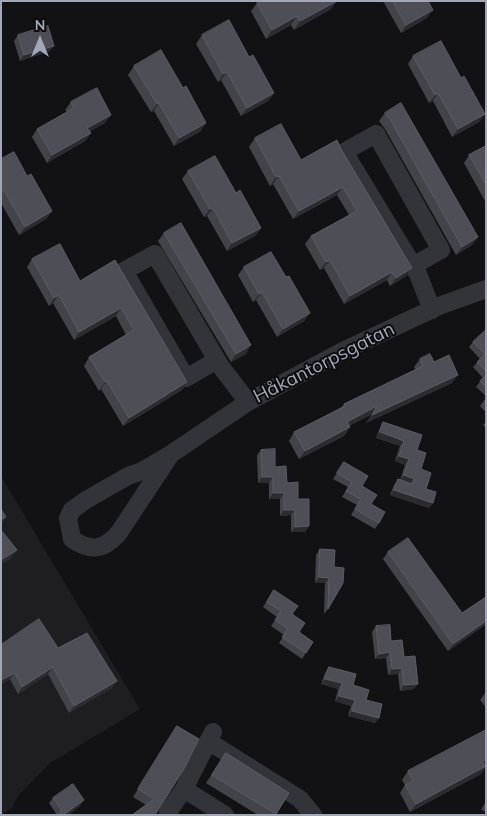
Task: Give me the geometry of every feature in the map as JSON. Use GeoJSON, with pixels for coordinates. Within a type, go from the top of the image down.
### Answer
{"type":"FeatureCollection","features":[{"type":"Feature","properties":{"kind":"street"},"geometry":{"type":"LineString","coordinates":[[413,266],[441,250],[376,134],[344,152],[413,266],[432,310]]}},
{"type":"Feature","properties":{"kind":"street"},"geometry":{"type":"LineString","coordinates":[[217,360],[186,378],[124,271],[155,254],[217,360],[248,402]]}},
{"type":"Feature","properties":{"kind":"street","name":"Håkantorpsgatan"},"geometry":{"type":"LineString","coordinates":[[171,454],[118,534],[110,543],[101,547],[90,548],[80,545],[72,539],[68,518],[72,510],[128,476],[142,471],[171,454],[248,402],[341,352],[432,310],[486,289]]}},
{"type":"Feature","properties":{"kind":"street"},"geometry":{"type":"LineString","coordinates":[[170,815],[168,812],[184,789],[211,736],[300,799],[305,812]]}},
{"type":"Feature","properties":{"kind":"street"},"geometry":{"type":"LineString","coordinates":[[184,789],[225,815]]}},
{"type":"Feature","properties":{"kind":"shaded area"},"geometry":{"type":"Polygon","coordinates":[[[1,476],[140,709],[50,763],[17,797],[12,808],[1,815],[1,476]]]}},
{"type":"Feature","properties":{"kind":"building"},"geometry":{"type":"Polygon","coordinates":[[[260,1],[337,1],[300,21],[297,16],[272,30],[257,3],[260,1]]]}},
{"type":"Feature","properties":{"kind":"building"},"geometry":{"type":"Polygon","coordinates":[[[393,1],[428,1],[433,10],[406,25],[393,1]]]}},
{"type":"Feature","properties":{"kind":"building"},"geometry":{"type":"Polygon","coordinates":[[[229,20],[249,57],[253,55],[274,93],[247,108],[227,72],[223,74],[202,35],[229,20]]]}},
{"type":"Feature","properties":{"kind":"building"},"geometry":{"type":"Polygon","coordinates":[[[48,26],[54,46],[24,55],[18,35],[48,26]]]}},
{"type":"Feature","properties":{"kind":"building"},"geometry":{"type":"Polygon","coordinates":[[[441,41],[461,78],[464,76],[485,114],[458,129],[438,93],[435,95],[413,56],[441,41]]]}},
{"type":"Feature","properties":{"kind":"building"},"geometry":{"type":"Polygon","coordinates":[[[161,50],[183,88],[186,86],[206,123],[179,138],[159,103],[157,104],[134,66],[161,50]]]}},
{"type":"Feature","properties":{"kind":"building"},"geometry":{"type":"Polygon","coordinates":[[[97,88],[111,115],[87,128],[91,133],[52,155],[37,129],[74,108],[71,102],[97,88]]]}},
{"type":"Feature","properties":{"kind":"building"},"geometry":{"type":"Polygon","coordinates":[[[401,103],[478,237],[462,247],[385,113],[401,103]]]}},
{"type":"Feature","properties":{"kind":"building"},"geometry":{"type":"Polygon","coordinates":[[[281,124],[301,160],[337,140],[412,268],[396,278],[392,272],[350,296],[330,260],[326,262],[311,236],[357,211],[343,187],[299,211],[279,176],[276,177],[255,138],[281,124]]]}},
{"type":"Feature","properties":{"kind":"building"},"geometry":{"type":"Polygon","coordinates":[[[486,146],[486,184],[469,155],[486,146]]]}},
{"type":"Feature","properties":{"kind":"building"},"geometry":{"type":"Polygon","coordinates":[[[14,152],[27,176],[31,174],[52,211],[25,227],[4,190],[1,192],[1,159],[14,152]]]}},
{"type":"Feature","properties":{"kind":"building"},"geometry":{"type":"Polygon","coordinates":[[[215,156],[236,193],[240,190],[261,228],[232,243],[213,208],[210,209],[188,171],[215,156]]]}},
{"type":"Feature","properties":{"kind":"building"},"geometry":{"type":"Polygon","coordinates":[[[181,223],[251,345],[236,354],[164,233],[181,223]]]}},
{"type":"Feature","properties":{"kind":"building"},"geometry":{"type":"Polygon","coordinates":[[[60,244],[80,281],[115,260],[187,382],[129,418],[107,381],[105,382],[89,357],[134,330],[121,308],[79,332],[59,295],[54,298],[32,259],[60,244]]]}},
{"type":"Feature","properties":{"kind":"building"},"geometry":{"type":"Polygon","coordinates":[[[271,252],[286,277],[289,276],[310,313],[283,329],[262,292],[259,294],[244,267],[271,252]]]}},
{"type":"Feature","properties":{"kind":"building"},"geometry":{"type":"Polygon","coordinates":[[[486,330],[486,371],[477,362],[485,354],[473,342],[486,330]]]}},
{"type":"Feature","properties":{"kind":"building"},"geometry":{"type":"Polygon","coordinates":[[[430,354],[434,362],[449,355],[458,375],[372,415],[377,406],[347,422],[350,427],[305,451],[294,432],[345,406],[344,404],[423,366],[420,359],[430,354]]]}},
{"type":"Feature","properties":{"kind":"building"},"geometry":{"type":"Polygon","coordinates":[[[486,376],[486,387],[480,381],[486,376]]]}},
{"type":"Feature","properties":{"kind":"building"},"geometry":{"type":"Polygon","coordinates":[[[383,422],[422,435],[417,450],[426,453],[421,469],[431,473],[426,489],[436,492],[433,503],[394,490],[398,479],[412,484],[414,479],[404,475],[409,459],[399,456],[404,441],[380,432],[383,422]]]}},
{"type":"Feature","properties":{"kind":"building"},"geometry":{"type":"Polygon","coordinates":[[[275,449],[275,467],[286,466],[287,483],[298,482],[298,499],[309,499],[309,526],[295,527],[295,510],[284,510],[284,493],[273,493],[273,477],[262,477],[261,450],[275,449]]]}},
{"type":"Feature","properties":{"kind":"building"},"geometry":{"type":"Polygon","coordinates":[[[344,462],[368,476],[362,486],[377,495],[371,504],[385,512],[379,523],[355,509],[361,499],[346,491],[352,482],[337,473],[344,462]]]}},
{"type":"Feature","properties":{"kind":"building"},"geometry":{"type":"Polygon","coordinates":[[[1,509],[6,517],[1,520],[1,509]]]}},
{"type":"Feature","properties":{"kind":"building"},"geometry":{"type":"Polygon","coordinates":[[[1,530],[17,550],[1,560],[1,530]]]}},
{"type":"Feature","properties":{"kind":"building"},"geometry":{"type":"Polygon","coordinates":[[[408,538],[462,613],[486,597],[486,621],[453,644],[388,552],[408,538]]]}},
{"type":"Feature","properties":{"kind":"building"},"geometry":{"type":"Polygon","coordinates":[[[320,549],[335,550],[334,567],[344,568],[343,583],[328,609],[329,578],[319,577],[320,549]]]}},
{"type":"Feature","properties":{"kind":"building"},"geometry":{"type":"Polygon","coordinates":[[[274,590],[298,606],[292,614],[305,623],[299,632],[313,642],[306,653],[282,637],[288,629],[275,620],[281,611],[267,602],[274,590]]]}},
{"type":"Feature","properties":{"kind":"building"},"geometry":{"type":"Polygon","coordinates":[[[39,619],[58,648],[87,633],[117,681],[74,706],[53,667],[22,687],[15,673],[1,680],[1,645],[39,619]]]}},
{"type":"Feature","properties":{"kind":"building"},"geometry":{"type":"Polygon","coordinates":[[[390,625],[391,641],[402,640],[404,657],[415,656],[418,684],[404,685],[402,668],[392,669],[390,652],[379,654],[376,626],[390,625]]]}},
{"type":"Feature","properties":{"kind":"building"},"geometry":{"type":"Polygon","coordinates":[[[329,667],[356,674],[353,685],[369,690],[366,700],[382,704],[379,718],[352,711],[355,700],[339,696],[342,683],[325,679],[329,667]]]}},
{"type":"Feature","properties":{"kind":"building"},"geometry":{"type":"Polygon","coordinates":[[[177,726],[199,739],[184,769],[155,815],[132,815],[154,799],[138,789],[177,726]]]}},
{"type":"Feature","properties":{"kind":"building"},"geometry":{"type":"Polygon","coordinates":[[[486,730],[486,760],[481,762],[486,766],[416,804],[405,785],[413,781],[408,771],[486,730]]]}},
{"type":"Feature","properties":{"kind":"building"},"geometry":{"type":"Polygon","coordinates":[[[226,753],[289,793],[276,814],[212,775],[226,753]]]}},
{"type":"Feature","properties":{"kind":"building"},"geometry":{"type":"Polygon","coordinates":[[[73,784],[84,800],[61,815],[61,809],[53,798],[73,784]]]}}]}
